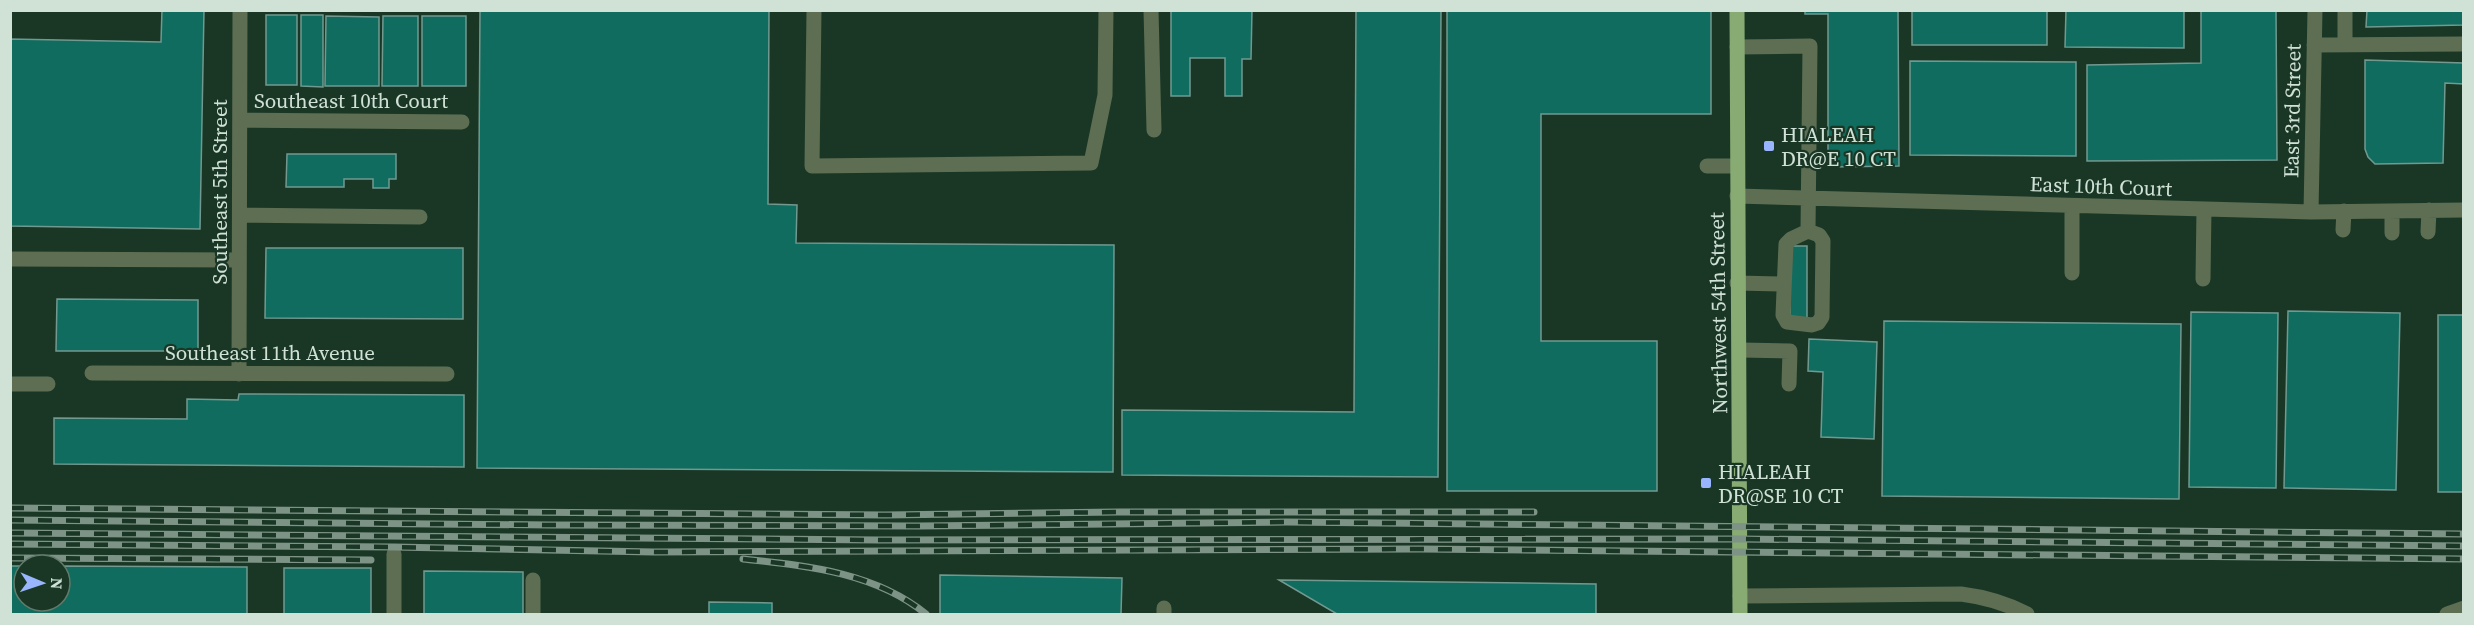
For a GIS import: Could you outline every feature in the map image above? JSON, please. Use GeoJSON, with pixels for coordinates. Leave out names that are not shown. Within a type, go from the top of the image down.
{"type":"FeatureCollection","features":[{"type":"Feature","properties":{"kind":"main road","name":"Northwest 54th Street"},"geometry":{"type":"LineString","coordinates":[[1737,10],[1740,615]]}},
{"type":"Feature","properties":{"kind":"street","name":"Southeast 5th Street"},"geometry":{"type":"LineString","coordinates":[[239,374],[240,10]]}},
{"type":"Feature","properties":{"kind":"street"},"geometry":{"type":"LineString","coordinates":[[814,10],[812,166],[1091,163],[1105,95],[1106,10]]}},
{"type":"Feature","properties":{"kind":"street"},"geometry":{"type":"LineString","coordinates":[[1151,10],[1154,130]]}},
{"type":"Feature","properties":{"kind":"street","name":"East 3rd Street"},"geometry":{"type":"LineString","coordinates":[[2311,212],[2314,10]]}},
{"type":"Feature","properties":{"kind":"street"},"geometry":{"type":"LineString","coordinates":[[2345,10],[2345,45]]}},
{"type":"Feature","properties":{"kind":"street"},"geometry":{"type":"LineString","coordinates":[[2314,45],[2463,44]]}},
{"type":"Feature","properties":{"kind":"street"},"geometry":{"type":"LineString","coordinates":[[1737,47],[1810,46],[1808,231]]}},
{"type":"Feature","properties":{"kind":"street","name":"Southeast 10th Court"},"geometry":{"type":"LineString","coordinates":[[240,120],[462,122]]}},
{"type":"Feature","properties":{"kind":"street"},"geometry":{"type":"LineString","coordinates":[[1707,166],[1737,166]]}},
{"type":"Feature","properties":{"kind":"street","name":"East 10th Court"},"geometry":{"type":"LineString","coordinates":[[1737,196],[2311,212],[2463,210]]}},
{"type":"Feature","properties":{"kind":"street"},"geometry":{"type":"LineString","coordinates":[[2072,206],[2072,273]]}},
{"type":"Feature","properties":{"kind":"street"},"geometry":{"type":"LineString","coordinates":[[2203,279],[2204,209]]}},
{"type":"Feature","properties":{"kind":"street"},"geometry":{"type":"LineString","coordinates":[[2427,232],[2429,210]]}},
{"type":"Feature","properties":{"kind":"street"},"geometry":{"type":"LineString","coordinates":[[2343,230],[2344,211]]}},
{"type":"Feature","properties":{"kind":"street"},"geometry":{"type":"LineString","coordinates":[[2392,211],[2392,233]]}},
{"type":"Feature","properties":{"kind":"street"},"geometry":{"type":"LineString","coordinates":[[240,215],[420,217]]}},
{"type":"Feature","properties":{"kind":"street"},"geometry":{"type":"LineString","coordinates":[[1808,231],[1819,235],[1823,241],[1821,316],[1818,322],[1812,325],[1787,322],[1783,315],[1786,244],[1808,231]]}},
{"type":"Feature","properties":{"kind":"street"},"geometry":{"type":"LineString","coordinates":[[10,259],[239,260]]}},
{"type":"Feature","properties":{"kind":"street"},"geometry":{"type":"LineString","coordinates":[[1737,283],[1783,284]]}},
{"type":"Feature","properties":{"kind":"street"},"geometry":{"type":"LineString","coordinates":[[1740,350],[1790,351],[1789,384]]}},
{"type":"Feature","properties":{"kind":"street","name":"Southeast 11th Avenue"},"geometry":{"type":"LineString","coordinates":[[92,373],[447,374]]}},
{"type":"Feature","properties":{"kind":"street"},"geometry":{"type":"LineString","coordinates":[[10,384],[48,384]]}},
{"type":"Feature","properties":{"kind":"street"},"geometry":{"type":"LineString","coordinates":[[394,554],[394,615]]}},
{"type":"Feature","properties":{"kind":"street"},"geometry":{"type":"LineString","coordinates":[[532,615],[533,580]]}},
{"type":"Feature","properties":{"kind":"street"},"geometry":{"type":"LineString","coordinates":[[1740,596],[1961,594],[1984,597],[2011,606],[2026,615]]}},
{"type":"Feature","properties":{"kind":"street"},"geometry":{"type":"LineString","coordinates":[[2447,615],[2463,608]]}},
{"type":"Feature","properties":{"kind":"building"},"geometry":{"type":"Polygon","coordinates":[[[162,10],[204,10],[200,229],[10,226],[10,39],[161,42],[162,10]]]}},
{"type":"Feature","properties":{"kind":"building"},"geometry":{"type":"Polygon","coordinates":[[[480,10],[769,10],[768,204],[797,205],[796,243],[1114,245],[1113,472],[477,468],[480,10]]]}},
{"type":"Feature","properties":{"kind":"building"},"geometry":{"type":"Polygon","coordinates":[[[1171,10],[1252,10],[1251,59],[1242,59],[1242,96],[1225,96],[1225,58],[1190,58],[1190,96],[1171,96],[1171,10]]]}},
{"type":"Feature","properties":{"kind":"building"},"geometry":{"type":"Polygon","coordinates":[[[1356,10],[1441,10],[1438,477],[1122,475],[1122,410],[1354,412],[1356,10]]]}},
{"type":"Feature","properties":{"kind":"building"},"geometry":{"type":"Polygon","coordinates":[[[1447,10],[1711,10],[1711,114],[1541,114],[1541,341],[1657,341],[1657,491],[1447,491],[1447,10]]]}},
{"type":"Feature","properties":{"kind":"building"},"geometry":{"type":"Polygon","coordinates":[[[1805,10],[1898,10],[1899,166],[1828,167],[1828,14],[1805,14],[1805,10]]]}},
{"type":"Feature","properties":{"kind":"building"},"geometry":{"type":"Polygon","coordinates":[[[1912,10],[2047,10],[2047,45],[1912,45],[1912,10]]]}},
{"type":"Feature","properties":{"kind":"building"},"geometry":{"type":"Polygon","coordinates":[[[2066,10],[2184,10],[2184,48],[2065,47],[2066,10]]]}},
{"type":"Feature","properties":{"kind":"building"},"geometry":{"type":"Polygon","coordinates":[[[2201,10],[2276,10],[2277,160],[2087,161],[2087,65],[2201,63],[2201,10]]]}},
{"type":"Feature","properties":{"kind":"building"},"geometry":{"type":"Polygon","coordinates":[[[2367,10],[2464,10],[2464,25],[2366,27],[2367,10]]]}},
{"type":"Feature","properties":{"kind":"building"},"geometry":{"type":"Polygon","coordinates":[[[266,15],[297,15],[297,85],[266,85],[266,15]]]}},
{"type":"Feature","properties":{"kind":"building"},"geometry":{"type":"Polygon","coordinates":[[[301,15],[323,15],[323,87],[301,86],[301,15]]]}},
{"type":"Feature","properties":{"kind":"building"},"geometry":{"type":"Polygon","coordinates":[[[326,16],[379,17],[379,86],[325,86],[326,16]]]}},
{"type":"Feature","properties":{"kind":"building"},"geometry":{"type":"Polygon","coordinates":[[[383,16],[418,16],[418,86],[382,86],[383,16]]]}},
{"type":"Feature","properties":{"kind":"building"},"geometry":{"type":"Polygon","coordinates":[[[422,16],[466,16],[466,86],[422,86],[422,16]]]}},
{"type":"Feature","properties":{"kind":"building"},"geometry":{"type":"Polygon","coordinates":[[[2365,60],[2464,63],[2464,84],[2445,83],[2443,163],[2375,164],[2368,157],[2365,149],[2365,60]]]}},
{"type":"Feature","properties":{"kind":"building"},"geometry":{"type":"Polygon","coordinates":[[[1910,61],[2076,62],[2076,156],[1910,155],[1910,61]]]}},
{"type":"Feature","properties":{"kind":"building"},"geometry":{"type":"Polygon","coordinates":[[[287,154],[396,154],[396,179],[389,179],[389,188],[373,188],[373,179],[344,179],[344,187],[286,187],[287,154]]]}},
{"type":"Feature","properties":{"kind":"building"},"geometry":{"type":"Polygon","coordinates":[[[1790,246],[1807,246],[1807,320],[1790,320],[1790,246]]]}},
{"type":"Feature","properties":{"kind":"building"},"geometry":{"type":"Polygon","coordinates":[[[266,248],[463,248],[463,319],[265,318],[266,248]]]}},
{"type":"Feature","properties":{"kind":"building"},"geometry":{"type":"Polygon","coordinates":[[[57,299],[198,300],[198,351],[56,351],[57,299]]]}},
{"type":"Feature","properties":{"kind":"building"},"geometry":{"type":"Polygon","coordinates":[[[2288,311],[2400,313],[2396,490],[2284,488],[2288,311]]]}},
{"type":"Feature","properties":{"kind":"building"},"geometry":{"type":"Polygon","coordinates":[[[2191,312],[2278,313],[2276,488],[2189,487],[2191,312]]]}},
{"type":"Feature","properties":{"kind":"building"},"geometry":{"type":"Polygon","coordinates":[[[2438,315],[2464,315],[2464,492],[2438,492],[2438,315]]]}},
{"type":"Feature","properties":{"kind":"building"},"geometry":{"type":"Polygon","coordinates":[[[1884,321],[2181,324],[2179,499],[1882,496],[1884,321]]]}},
{"type":"Feature","properties":{"kind":"building"},"geometry":{"type":"Polygon","coordinates":[[[1809,339],[1877,342],[1874,439],[1821,437],[1823,372],[1808,371],[1809,339]]]}},
{"type":"Feature","properties":{"kind":"building"},"geometry":{"type":"Polygon","coordinates":[[[239,394],[464,395],[464,467],[54,464],[54,418],[187,419],[187,399],[238,400],[239,394]]]}},
{"type":"Feature","properties":{"kind":"building"},"geometry":{"type":"Polygon","coordinates":[[[10,566],[12,566],[12,613],[72,613],[72,566],[247,567],[247,614],[10,614],[10,566]]]}},
{"type":"Feature","properties":{"kind":"building"},"geometry":{"type":"Polygon","coordinates":[[[284,568],[371,568],[371,614],[284,614],[284,568]]]}},
{"type":"Feature","properties":{"kind":"building"},"geometry":{"type":"Polygon","coordinates":[[[424,571],[523,572],[523,614],[424,614],[424,571]]]}},
{"type":"Feature","properties":{"kind":"building"},"geometry":{"type":"Polygon","coordinates":[[[940,575],[1122,578],[1121,614],[940,614],[940,575]]]}},
{"type":"Feature","properties":{"kind":"building"},"geometry":{"type":"Polygon","coordinates":[[[1279,580],[1596,584],[1596,614],[1337,614],[1279,580]]]}},
{"type":"Feature","properties":{"kind":"building"},"geometry":{"type":"Polygon","coordinates":[[[709,602],[772,603],[772,614],[709,614],[709,602]]]}},
{"type":"Feature","properties":{"kind":"railway"},"geometry":{"type":"LineString","coordinates":[[10,508],[885,515],[1118,512],[1534,512]]}},
{"type":"Feature","properties":{"kind":"railway"},"geometry":{"type":"LineString","coordinates":[[10,520],[919,526],[1286,522],[2464,534]]}},
{"type":"Feature","properties":{"kind":"railway"},"geometry":{"type":"LineString","coordinates":[[10,533],[879,540],[1740,539],[2464,546]]}},
{"type":"Feature","properties":{"kind":"railway"},"geometry":{"type":"LineString","coordinates":[[10,544],[654,552],[1420,549],[2464,559]]}},
{"type":"Feature","properties":{"kind":"railway"},"geometry":{"type":"LineString","coordinates":[[10,558],[371,560]]}},
{"type":"Feature","properties":{"kind":"railway"},"geometry":{"type":"LineString","coordinates":[[743,559],[839,573],[884,589],[906,600],[926,614]]}},
{"type":"Feature","properties":{"kind":"place","name":"HIALEAH DR@E 10 CT"},"geometry":{"type":"Point","coordinates":[1769,146]}},
{"type":"Feature","properties":{"kind":"place","name":"HIALEAH DR@SE 10 CT"},"geometry":{"type":"Point","coordinates":[1706,483]}}]}
